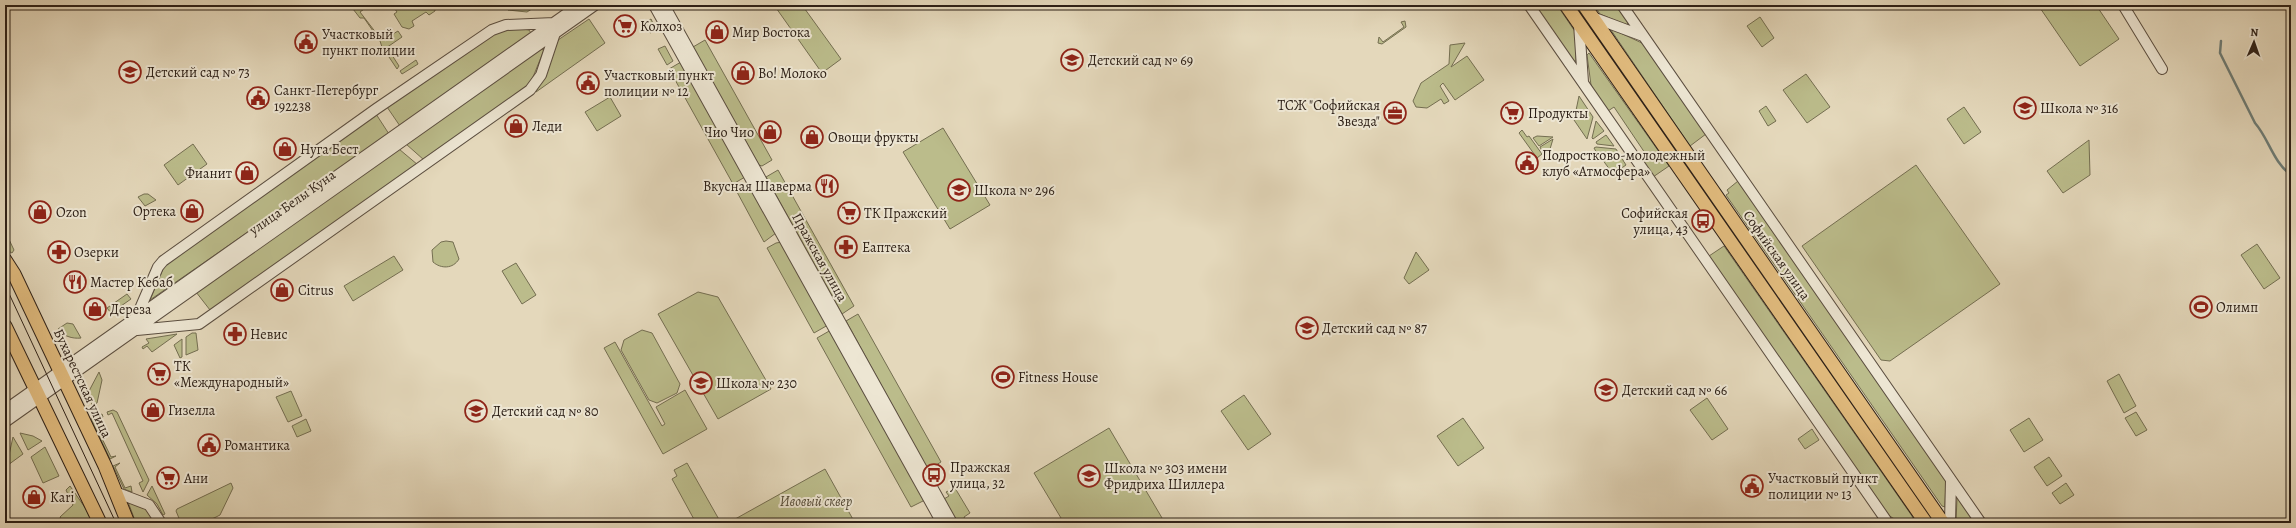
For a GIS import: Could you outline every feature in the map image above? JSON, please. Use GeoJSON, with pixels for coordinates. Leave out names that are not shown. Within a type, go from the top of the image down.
{"type":"FeatureCollection","features":[{"type":"Feature","properties":{"kind":"main road"},"geometry":{"type":"LineString","coordinates":[[1566,5],[1926,523]]}},
{"type":"Feature","properties":{"kind":"main road","name":"Софийская улица"},"geometry":{"type":"LineString","coordinates":[[1584,5],[1944,523]]}},
{"type":"Feature","properties":{"kind":"main road","name":"Бухарестская улица"},"geometry":{"type":"LineString","coordinates":[[5,260],[105,466],[128,523]]}},
{"type":"Feature","properties":{"kind":"main road"},"geometry":{"type":"LineString","coordinates":[[5,326],[100,523]]}},
{"type":"Feature","properties":{"kind":"street","name":"улица Белы Куна"},"geometry":{"type":"LineString","coordinates":[[62,376],[135,330],[554,28],[579,5]]}},
{"type":"Feature","properties":{"kind":"street","name":"улица Белы Куна"},"geometry":{"type":"LineString","coordinates":[[5,422],[37,394],[135,319],[554,28],[595,5]]}},
{"type":"Feature","properties":{"kind":"street","name":"Пражская улица"},"geometry":{"type":"LineString","coordinates":[[654,5],[942,523]]}},
{"type":"Feature","properties":{"kind":"street","name":"Пражская улица"},"geometry":{"type":"LineString","coordinates":[[664,5],[952,523]]}},
{"type":"Feature","properties":{"kind":"street"},"geometry":{"type":"LineString","coordinates":[[1529,5],[1888,523]]}},
{"type":"Feature","properties":{"kind":"street"},"geometry":{"type":"LineString","coordinates":[[1622,5],[1981,523]]}},
{"type":"Feature","properties":{"kind":"street"},"geometry":{"type":"LineString","coordinates":[[2124,5],[2162,68]]}},
{"type":"Feature","properties":{"kind":"street"},"geometry":{"type":"LineString","coordinates":[[1592,17],[1643,36]]}},
{"type":"Feature","properties":{"kind":"street"},"geometry":{"type":"LineString","coordinates":[[1579,24],[1583,83]]}},
{"type":"Feature","properties":{"kind":"street"},"geometry":{"type":"LineString","coordinates":[[135,319],[158,267],[163,261],[376,109],[492,30],[506,25],[554,28],[540,75],[530,90],[199,324],[135,330]]}},
{"type":"Feature","properties":{"kind":"street","name":"улица Белы Куна"},"geometry":{"type":"LineString","coordinates":[[5,410],[37,394]]}},
{"type":"Feature","properties":{"kind":"street"},"geometry":{"type":"LineString","coordinates":[[1950,523],[1951,480]]}},
{"type":"Feature","properties":{"kind":"street"},"geometry":{"type":"LineString","coordinates":[[115,492],[149,505],[161,523]]}},
{"type":"Feature","properties":{"kind":"green space"},"geometry":{"type":"Polygon","coordinates":[[[356,5],[366,5],[367,7],[360,12],[380,38],[391,31],[393,34],[398,31],[402,37],[383,50],[380,41],[364,18],[360,18],[353,9],[356,5]]]}},
{"type":"Feature","properties":{"kind":"green space"},"geometry":{"type":"Polygon","coordinates":[[[392,5],[422,5],[424,7],[427,5],[437,5],[435,7],[435,11],[429,15],[426,12],[412,21],[414,26],[409,29],[402,27],[394,14],[397,12],[392,5]]]}},
{"type":"Feature","properties":{"kind":"green space"},"geometry":{"type":"Polygon","coordinates":[[[516,5],[538,5],[527,12],[508,10],[516,5]]]}},
{"type":"Feature","properties":{"kind":"green space"},"geometry":{"type":"Polygon","coordinates":[[[774,5],[802,5],[841,59],[822,73],[774,5]]]}},
{"type":"Feature","properties":{"kind":"green space"},"geometry":{"type":"Polygon","coordinates":[[[1534,5],[1557,5],[1576,33],[1576,61],[1573,61],[1534,5]]]}},
{"type":"Feature","properties":{"kind":"green space"},"geometry":{"type":"Polygon","coordinates":[[[1594,5],[1617,5],[1628,23],[1626,25],[1600,14],[1594,5]]]}},
{"type":"Feature","properties":{"kind":"green space"},"geometry":{"type":"Polygon","coordinates":[[[2038,5],[2096,5],[2119,39],[2080,66],[2038,5]]]}},
{"type":"Feature","properties":{"kind":"green space"},"geometry":{"type":"Polygon","coordinates":[[[1760,17],[1774,38],[1762,47],[1747,26],[1760,17]]]}},
{"type":"Feature","properties":{"kind":"green space"},"geometry":{"type":"Polygon","coordinates":[[[589,19],[605,43],[536,92],[558,40],[589,19]]]}},
{"type":"Feature","properties":{"kind":"green space"},"geometry":{"type":"Polygon","coordinates":[[[651,19],[656,30],[650,33],[644,23],[651,19]]]}},
{"type":"Feature","properties":{"kind":"green space"},"geometry":{"type":"Polygon","coordinates":[[[1405,21],[1406,27],[1382,44],[1378,43],[1379,37],[1383,42],[1404,27],[1401,22],[1405,21]]]}},
{"type":"Feature","properties":{"kind":"green space"},"geometry":{"type":"Polygon","coordinates":[[[1612,29],[1644,44],[1706,134],[1690,146],[1611,30],[1612,29]]]}},
{"type":"Feature","properties":{"kind":"green space"},"geometry":{"type":"Polygon","coordinates":[[[506,30],[529,30],[531,33],[400,126],[387,107],[487,36],[506,30]]]}},
{"type":"Feature","properties":{"kind":"green space"},"geometry":{"type":"Polygon","coordinates":[[[705,40],[772,160],[762,166],[759,165],[693,47],[705,40]]]}},
{"type":"Feature","properties":{"kind":"green space"},"geometry":{"type":"Polygon","coordinates":[[[1465,43],[1451,67],[1467,56],[1484,80],[1455,100],[1443,83],[1440,86],[1449,101],[1444,104],[1441,99],[1427,108],[1416,107],[1413,101],[1421,83],[1449,64],[1450,45],[1465,43]]]}},
{"type":"Feature","properties":{"kind":"green space"},"geometry":{"type":"Polygon","coordinates":[[[665,46],[673,61],[667,65],[658,49],[665,46]]]}},
{"type":"Feature","properties":{"kind":"green space"},"geometry":{"type":"Polygon","coordinates":[[[540,49],[544,50],[533,77],[528,85],[424,160],[406,144],[540,49]]]}},
{"type":"Feature","properties":{"kind":"green space"},"geometry":{"type":"Polygon","coordinates":[[[390,52],[399,66],[397,69],[387,54],[390,52]]]}},
{"type":"Feature","properties":{"kind":"green space"},"geometry":{"type":"Polygon","coordinates":[[[1589,53],[1669,166],[1653,177],[1642,160],[1647,156],[1614,107],[1608,111],[1591,85],[1587,55],[1589,53]]]}},
{"type":"Feature","properties":{"kind":"green space"},"geometry":{"type":"Polygon","coordinates":[[[416,60],[418,64],[402,74],[400,71],[416,60]]]}},
{"type":"Feature","properties":{"kind":"green space"},"geometry":{"type":"Polygon","coordinates":[[[681,62],[745,177],[733,184],[669,69],[681,62]]]}},
{"type":"Feature","properties":{"kind":"green space"},"geometry":{"type":"Polygon","coordinates":[[[1806,74],[1830,107],[1807,123],[1783,90],[1806,74]]]}},
{"type":"Feature","properties":{"kind":"green space"},"geometry":{"type":"Polygon","coordinates":[[[1579,96],[1593,117],[1587,139],[1574,120],[1579,96]]]}},
{"type":"Feature","properties":{"kind":"green space"},"geometry":{"type":"Polygon","coordinates":[[[610,97],[621,116],[597,131],[585,112],[610,97]]]}},
{"type":"Feature","properties":{"kind":"green space"},"geometry":{"type":"Polygon","coordinates":[[[1766,106],[1776,121],[1768,126],[1759,111],[1766,106]]]}},
{"type":"Feature","properties":{"kind":"green space"},"geometry":{"type":"Polygon","coordinates":[[[1964,107],[1981,132],[1964,144],[1947,119],[1964,107]]]}},
{"type":"Feature","properties":{"kind":"green space"},"geometry":{"type":"Polygon","coordinates":[[[376,114],[389,134],[150,300],[165,264],[376,114]]]}},
{"type":"Feature","properties":{"kind":"green space"},"geometry":{"type":"Polygon","coordinates":[[[1596,121],[1604,131],[1593,139],[1592,138],[1596,121]]]}},
{"type":"Feature","properties":{"kind":"green space"},"geometry":{"type":"Polygon","coordinates":[[[943,128],[990,205],[950,229],[903,152],[943,128]]]}},
{"type":"Feature","properties":{"kind":"green space"},"geometry":{"type":"Polygon","coordinates":[[[1522,130],[1527,137],[1529,136],[1542,154],[1537,158],[1519,133],[1522,130]]]}},
{"type":"Feature","properties":{"kind":"green space"},"geometry":{"type":"Polygon","coordinates":[[[1606,135],[1614,146],[1597,144],[1596,142],[1606,135]]]}},
{"type":"Feature","properties":{"kind":"green space"},"geometry":{"type":"Polygon","coordinates":[[[1537,136],[1553,137],[1539,146],[1533,138],[1537,136]]]}},
{"type":"Feature","properties":{"kind":"green space"},"geometry":{"type":"Polygon","coordinates":[[[1553,139],[1550,149],[1543,153],[1540,147],[1553,139]]]}},
{"type":"Feature","properties":{"kind":"green space"},"geometry":{"type":"Polygon","coordinates":[[[2089,140],[2090,175],[2063,193],[2047,171],[2089,140]]]}},
{"type":"Feature","properties":{"kind":"green space"},"geometry":{"type":"Polygon","coordinates":[[[193,144],[207,164],[178,185],[164,165],[193,144]]]}},
{"type":"Feature","properties":{"kind":"green space"},"geometry":{"type":"Polygon","coordinates":[[[1594,148],[1616,149],[1626,165],[1613,174],[1602,159],[1605,157],[1602,152],[1598,155],[1594,148]]]}},
{"type":"Feature","properties":{"kind":"green space"},"geometry":{"type":"Polygon","coordinates":[[[399,149],[418,165],[210,310],[196,292],[399,149]]]}},
{"type":"Feature","properties":{"kind":"green space"},"geometry":{"type":"Polygon","coordinates":[[[1916,165],[2000,284],[1890,361],[1881,360],[1802,246],[1916,165]]]}},
{"type":"Feature","properties":{"kind":"green space"},"geometry":{"type":"Polygon","coordinates":[[[778,170],[854,306],[842,314],[766,177],[778,170]]]}},
{"type":"Feature","properties":{"kind":"green space"},"geometry":{"type":"Polygon","coordinates":[[[1738,181],[1946,479],[1945,507],[1942,506],[1726,195],[1729,193],[1727,190],[1738,181]]]}},
{"type":"Feature","properties":{"kind":"green space"},"geometry":{"type":"Polygon","coordinates":[[[750,185],[776,233],[764,242],[737,192],[750,185]]]}},
{"type":"Feature","properties":{"kind":"green space"},"geometry":{"type":"Polygon","coordinates":[[[148,194],[156,200],[145,206],[138,197],[148,194]]]}},
{"type":"Feature","properties":{"kind":"green space"},"geometry":{"type":"Polygon","coordinates":[[[5,231],[14,250],[12,253],[9,252],[6,247],[5,231]]]}},
{"type":"Feature","properties":{"kind":"green space"},"geometry":{"type":"Polygon","coordinates":[[[441,242],[453,242],[459,259],[454,265],[443,267],[433,262],[432,250],[441,242]]]}},
{"type":"Feature","properties":{"kind":"green space"},"geometry":{"type":"Polygon","coordinates":[[[782,242],[828,325],[814,333],[767,248],[776,243],[782,242]]]}},
{"type":"Feature","properties":{"kind":"green space"},"geometry":{"type":"Polygon","coordinates":[[[2257,244],[2280,278],[2264,289],[2241,255],[2257,244]]]}},
{"type":"Feature","properties":{"kind":"green space"},"geometry":{"type":"Polygon","coordinates":[[[1724,246],[1912,516],[1915,523],[1901,523],[1888,515],[1709,256],[1724,246]]]}},
{"type":"Feature","properties":{"kind":"green space"},"geometry":{"type":"Polygon","coordinates":[[[1416,252],[1429,270],[1409,284],[1404,278],[1416,252]]]}},
{"type":"Feature","properties":{"kind":"green space"},"geometry":{"type":"Polygon","coordinates":[[[394,256],[403,270],[353,301],[344,286],[394,256]]]}},
{"type":"Feature","properties":{"kind":"green space"},"geometry":{"type":"Polygon","coordinates":[[[516,263],[536,295],[522,304],[502,271],[516,263]]]}},
{"type":"Feature","properties":{"kind":"green space"},"geometry":{"type":"Polygon","coordinates":[[[698,292],[718,297],[771,389],[718,419],[658,314],[698,292]]]}},
{"type":"Feature","properties":{"kind":"green space"},"geometry":{"type":"Polygon","coordinates":[[[127,294],[131,299],[111,313],[107,308],[127,294]]]}},
{"type":"Feature","properties":{"kind":"green space"},"geometry":{"type":"Polygon","coordinates":[[[858,314],[941,462],[928,470],[846,321],[858,314]]]}},
{"type":"Feature","properties":{"kind":"green space"},"geometry":{"type":"Polygon","coordinates":[[[67,323],[73,324],[81,338],[74,338],[62,334],[58,329],[67,323]]]}},
{"type":"Feature","properties":{"kind":"green space"},"geometry":{"type":"Polygon","coordinates":[[[642,330],[652,333],[680,384],[677,393],[657,403],[649,400],[621,350],[624,340],[642,330]]]}},
{"type":"Feature","properties":{"kind":"green space"},"geometry":{"type":"Polygon","coordinates":[[[831,330],[925,500],[911,507],[817,338],[831,330]]]}},
{"type":"Feature","properties":{"kind":"green space"},"geometry":{"type":"Polygon","coordinates":[[[192,333],[196,333],[198,350],[186,355],[186,337],[192,333]]]}},
{"type":"Feature","properties":{"kind":"green space"},"geometry":{"type":"Polygon","coordinates":[[[177,334],[152,352],[147,346],[143,349],[142,347],[149,343],[146,339],[177,334]]]}},
{"type":"Feature","properties":{"kind":"green space"},"geometry":{"type":"Polygon","coordinates":[[[182,339],[182,357],[180,358],[174,345],[182,339]]]}},
{"type":"Feature","properties":{"kind":"green space"},"geometry":{"type":"Polygon","coordinates":[[[615,342],[662,426],[665,424],[656,407],[685,390],[707,429],[663,454],[604,348],[615,342]]]}},
{"type":"Feature","properties":{"kind":"green space"},"geometry":{"type":"Polygon","coordinates":[[[7,364],[9,379],[5,390],[5,365],[7,364]]]}},
{"type":"Feature","properties":{"kind":"green space"},"geometry":{"type":"Polygon","coordinates":[[[99,372],[102,380],[97,403],[92,406],[89,391],[99,372]]]}},
{"type":"Feature","properties":{"kind":"green space"},"geometry":{"type":"Polygon","coordinates":[[[2119,374],[2136,406],[2124,413],[2107,381],[2119,374]]]}},
{"type":"Feature","properties":{"kind":"green space"},"geometry":{"type":"Polygon","coordinates":[[[291,391],[302,416],[288,422],[276,397],[291,391]]]}},
{"type":"Feature","properties":{"kind":"green space"},"geometry":{"type":"Polygon","coordinates":[[[1244,395],[1271,434],[1248,450],[1221,411],[1244,395]]]}},
{"type":"Feature","properties":{"kind":"green space"},"geometry":{"type":"Polygon","coordinates":[[[1707,398],[1728,429],[1712,440],[1690,410],[1707,398]]]}},
{"type":"Feature","properties":{"kind":"green space"},"geometry":{"type":"Polygon","coordinates":[[[113,410],[117,412],[149,480],[143,492],[139,483],[143,481],[112,413],[108,415],[107,412],[113,410]]]}},
{"type":"Feature","properties":{"kind":"green space"},"geometry":{"type":"Polygon","coordinates":[[[2136,412],[2147,430],[2136,436],[2125,418],[2136,412]]]}},
{"type":"Feature","properties":{"kind":"green space"},"geometry":{"type":"Polygon","coordinates":[[[102,414],[103,417],[94,422],[111,457],[116,456],[110,459],[91,419],[102,414]]]}},
{"type":"Feature","properties":{"kind":"green space"},"geometry":{"type":"Polygon","coordinates":[[[1463,418],[1484,448],[1458,466],[1437,436],[1463,418]]]}},
{"type":"Feature","properties":{"kind":"green space"},"geometry":{"type":"Polygon","coordinates":[[[2029,418],[2043,440],[2024,452],[2010,430],[2029,418]]]}},
{"type":"Feature","properties":{"kind":"green space"},"geometry":{"type":"Polygon","coordinates":[[[306,419],[311,431],[297,437],[292,426],[306,419]]]}},
{"type":"Feature","properties":{"kind":"green space","name":"Школа № 303 имени Фридриха Шиллера"},"geometry":{"type":"Polygon","coordinates":[[[1109,428],[1165,523],[1064,523],[1034,473],[1109,428]]]}},
{"type":"Feature","properties":{"kind":"green space"},"geometry":{"type":"Polygon","coordinates":[[[1812,429],[1819,440],[1805,449],[1798,439],[1812,429]]]}},
{"type":"Feature","properties":{"kind":"green space"},"geometry":{"type":"Polygon","coordinates":[[[20,433],[33,436],[42,441],[28,450],[20,433]]]}},
{"type":"Feature","properties":{"kind":"green space"},"geometry":{"type":"Polygon","coordinates":[[[13,437],[23,454],[8,465],[7,464],[13,437]]]}},
{"type":"Feature","properties":{"kind":"green space"},"geometry":{"type":"Polygon","coordinates":[[[45,447],[59,476],[43,483],[31,457],[45,447]]]}},
{"type":"Feature","properties":{"kind":"green space"},"geometry":{"type":"Polygon","coordinates":[[[2049,457],[2062,476],[2047,486],[2034,467],[2049,457]]]}},
{"type":"Feature","properties":{"kind":"green space"},"geometry":{"type":"Polygon","coordinates":[[[120,463],[115,467],[125,488],[131,486],[132,492],[124,489],[113,466],[120,463]]]}},
{"type":"Feature","properties":{"kind":"green space"},"geometry":{"type":"Polygon","coordinates":[[[687,463],[721,523],[696,523],[672,479],[677,476],[674,470],[687,463]]]}},
{"type":"Feature","properties":{"kind":"green space","name":"Ивовый сквер"},"geometry":{"type":"Polygon","coordinates":[[[825,469],[855,523],[728,523],[825,469]]]}},
{"type":"Feature","properties":{"kind":"green space"},"geometry":{"type":"Polygon","coordinates":[[[231,483],[233,488],[220,515],[210,520],[211,523],[181,523],[176,511],[177,509],[231,483]]]}},
{"type":"Feature","properties":{"kind":"green space"},"geometry":{"type":"Polygon","coordinates":[[[2066,483],[2074,495],[2060,504],[2052,493],[2066,483]]]}},
{"type":"Feature","properties":{"kind":"green space"},"geometry":{"type":"Polygon","coordinates":[[[70,486],[86,509],[93,523],[63,523],[60,517],[73,505],[66,490],[70,486]]]}},
{"type":"Feature","properties":{"kind":"green space"},"geometry":{"type":"Polygon","coordinates":[[[152,486],[165,514],[163,515],[157,504],[147,495],[152,486]]]}},
{"type":"Feature","properties":{"kind":"green space"},"geometry":{"type":"Polygon","coordinates":[[[955,488],[970,513],[964,517],[967,523],[958,523],[944,499],[949,496],[946,492],[955,488]]]}},
{"type":"Feature","properties":{"kind":"green space"},"geometry":{"type":"Polygon","coordinates":[[[1957,498],[1959,498],[1976,523],[1956,523],[1957,498]]]}},
{"type":"Feature","properties":{"kind":"green space"},"geometry":{"type":"Polygon","coordinates":[[[128,502],[147,509],[156,523],[136,523],[128,502]]]}},
{"type":"Feature","properties":{"kind":"waterway"},"geometry":{"type":"LineString","coordinates":[[2221,41],[2220,53],[2255,123],[2260,129],[2275,157],[2291,175]]}},
{"type":"Feature","properties":{"kind":"tram line"},"geometry":{"type":"LineString","coordinates":[[5,285],[116,523]]}},
{"type":"Feature","properties":{"kind":"place","name":"Колхоз"},"geometry":{"type":"Point","coordinates":[625,26]}},
{"type":"Feature","properties":{"kind":"place","name":"Мир Востока"},"geometry":{"type":"Point","coordinates":[717,32]}},
{"type":"Feature","properties":{"kind":"place","name":"Участковый пункт полиции"},"geometry":{"type":"Point","coordinates":[306,42]}},
{"type":"Feature","properties":{"kind":"place","name":"Детский сад № 69"},"geometry":{"type":"Point","coordinates":[1072,60]}},
{"type":"Feature","properties":{"kind":"place","name":"Детский сад № 73"},"geometry":{"type":"Point","coordinates":[130,72]}},
{"type":"Feature","properties":{"kind":"place","name":"Во! Молоко"},"geometry":{"type":"Point","coordinates":[743,73]}},
{"type":"Feature","properties":{"kind":"place","name":"Участковый пункт полиции № 12"},"geometry":{"type":"Point","coordinates":[588,83]}},
{"type":"Feature","properties":{"kind":"place","name":"Санкт-Петербург 192238"},"geometry":{"type":"Point","coordinates":[258,98]}},
{"type":"Feature","properties":{"kind":"place","name":"Школа № 316"},"geometry":{"type":"Point","coordinates":[2025,108]}},
{"type":"Feature","properties":{"kind":"place","name":"ТСЖ \"Софийская Звезда\""},"geometry":{"type":"Point","coordinates":[1395,113]}},
{"type":"Feature","properties":{"kind":"place","name":"Продукты"},"geometry":{"type":"Point","coordinates":[1512,113]}},
{"type":"Feature","properties":{"kind":"place","name":"Леди"},"geometry":{"type":"Point","coordinates":[516,126]}},
{"type":"Feature","properties":{"kind":"place","name":"Чио Чио"},"geometry":{"type":"Point","coordinates":[770,132]}},
{"type":"Feature","properties":{"kind":"place","name":"Овощи фрукты"},"geometry":{"type":"Point","coordinates":[812,137]}},
{"type":"Feature","properties":{"kind":"place","name":"Нуга Бест"},"geometry":{"type":"Point","coordinates":[285,149]}},
{"type":"Feature","properties":{"kind":"place","name":"Подростково-молодежный клуб «Атмосфера»"},"geometry":{"type":"Point","coordinates":[1527,163]}},
{"type":"Feature","properties":{"kind":"place","name":"Фианит"},"geometry":{"type":"Point","coordinates":[247,173]}},
{"type":"Feature","properties":{"kind":"place","name":"Вкусная Шаверма"},"geometry":{"type":"Point","coordinates":[827,186]}},
{"type":"Feature","properties":{"kind":"place","name":"Школа № 296"},"geometry":{"type":"Point","coordinates":[959,190]}},
{"type":"Feature","properties":{"kind":"place","name":"Ортека"},"geometry":{"type":"Point","coordinates":[192,211]}},
{"type":"Feature","properties":{"kind":"place","name":"Ozon"},"geometry":{"type":"Point","coordinates":[40,212]}},
{"type":"Feature","properties":{"kind":"place","name":"ТК Пражский"},"geometry":{"type":"Point","coordinates":[849,213]}},
{"type":"Feature","properties":{"kind":"place","name":"Софийская улица, 43"},"geometry":{"type":"Point","coordinates":[1703,221]}},
{"type":"Feature","properties":{"kind":"place","name":"Еаптека"},"geometry":{"type":"Point","coordinates":[846,247]}},
{"type":"Feature","properties":{"kind":"place","name":"Озерки"},"geometry":{"type":"Point","coordinates":[59,252]}},
{"type":"Feature","properties":{"kind":"place","name":"Мастер Кебаб"},"geometry":{"type":"Point","coordinates":[75,282]}},
{"type":"Feature","properties":{"kind":"place","name":"Citrus"},"geometry":{"type":"Point","coordinates":[282,290]}},
{"type":"Feature","properties":{"kind":"place","name":"Олимп"},"geometry":{"type":"Point","coordinates":[2201,307]}},
{"type":"Feature","properties":{"kind":"place","name":"Дереза"},"geometry":{"type":"Point","coordinates":[95,309]}},
{"type":"Feature","properties":{"kind":"place","name":"Детский сад № 87"},"geometry":{"type":"Point","coordinates":[1307,328]}},
{"type":"Feature","properties":{"kind":"place","name":"Невис"},"geometry":{"type":"Point","coordinates":[235,334]}},
{"type":"Feature","properties":{"kind":"place","name":"ТК «Международный»"},"geometry":{"type":"Point","coordinates":[159,374]}},
{"type":"Feature","properties":{"kind":"place","name":"Fitness House"},"geometry":{"type":"Point","coordinates":[1003,377]}},
{"type":"Feature","properties":{"kind":"place","name":"Школа № 230"},"geometry":{"type":"Point","coordinates":[701,383]}},
{"type":"Feature","properties":{"kind":"place","name":"Детский сад № 66"},"geometry":{"type":"Point","coordinates":[1606,390]}},
{"type":"Feature","properties":{"kind":"place","name":"Гизелла"},"geometry":{"type":"Point","coordinates":[153,410]}},
{"type":"Feature","properties":{"kind":"place","name":"Детский сад № 80"},"geometry":{"type":"Point","coordinates":[476,411]}},
{"type":"Feature","properties":{"kind":"place","name":"Романтика"},"geometry":{"type":"Point","coordinates":[209,445]}},
{"type":"Feature","properties":{"kind":"place","name":"Пражская улица, 32"},"geometry":{"type":"Point","coordinates":[934,475]}},
{"type":"Feature","properties":{"kind":"place","name":"Школа № 303 имени Фридриха Шиллера"},"geometry":{"type":"Point","coordinates":[1089,476]}},
{"type":"Feature","properties":{"kind":"place","name":"Ани"},"geometry":{"type":"Point","coordinates":[168,478]}},
{"type":"Feature","properties":{"kind":"place","name":"Участковый пункт полиции № 13"},"geometry":{"type":"Point","coordinates":[1752,486]}},
{"type":"Feature","properties":{"kind":"place","name":"Kari"},"geometry":{"type":"Point","coordinates":[34,497]}}]}
